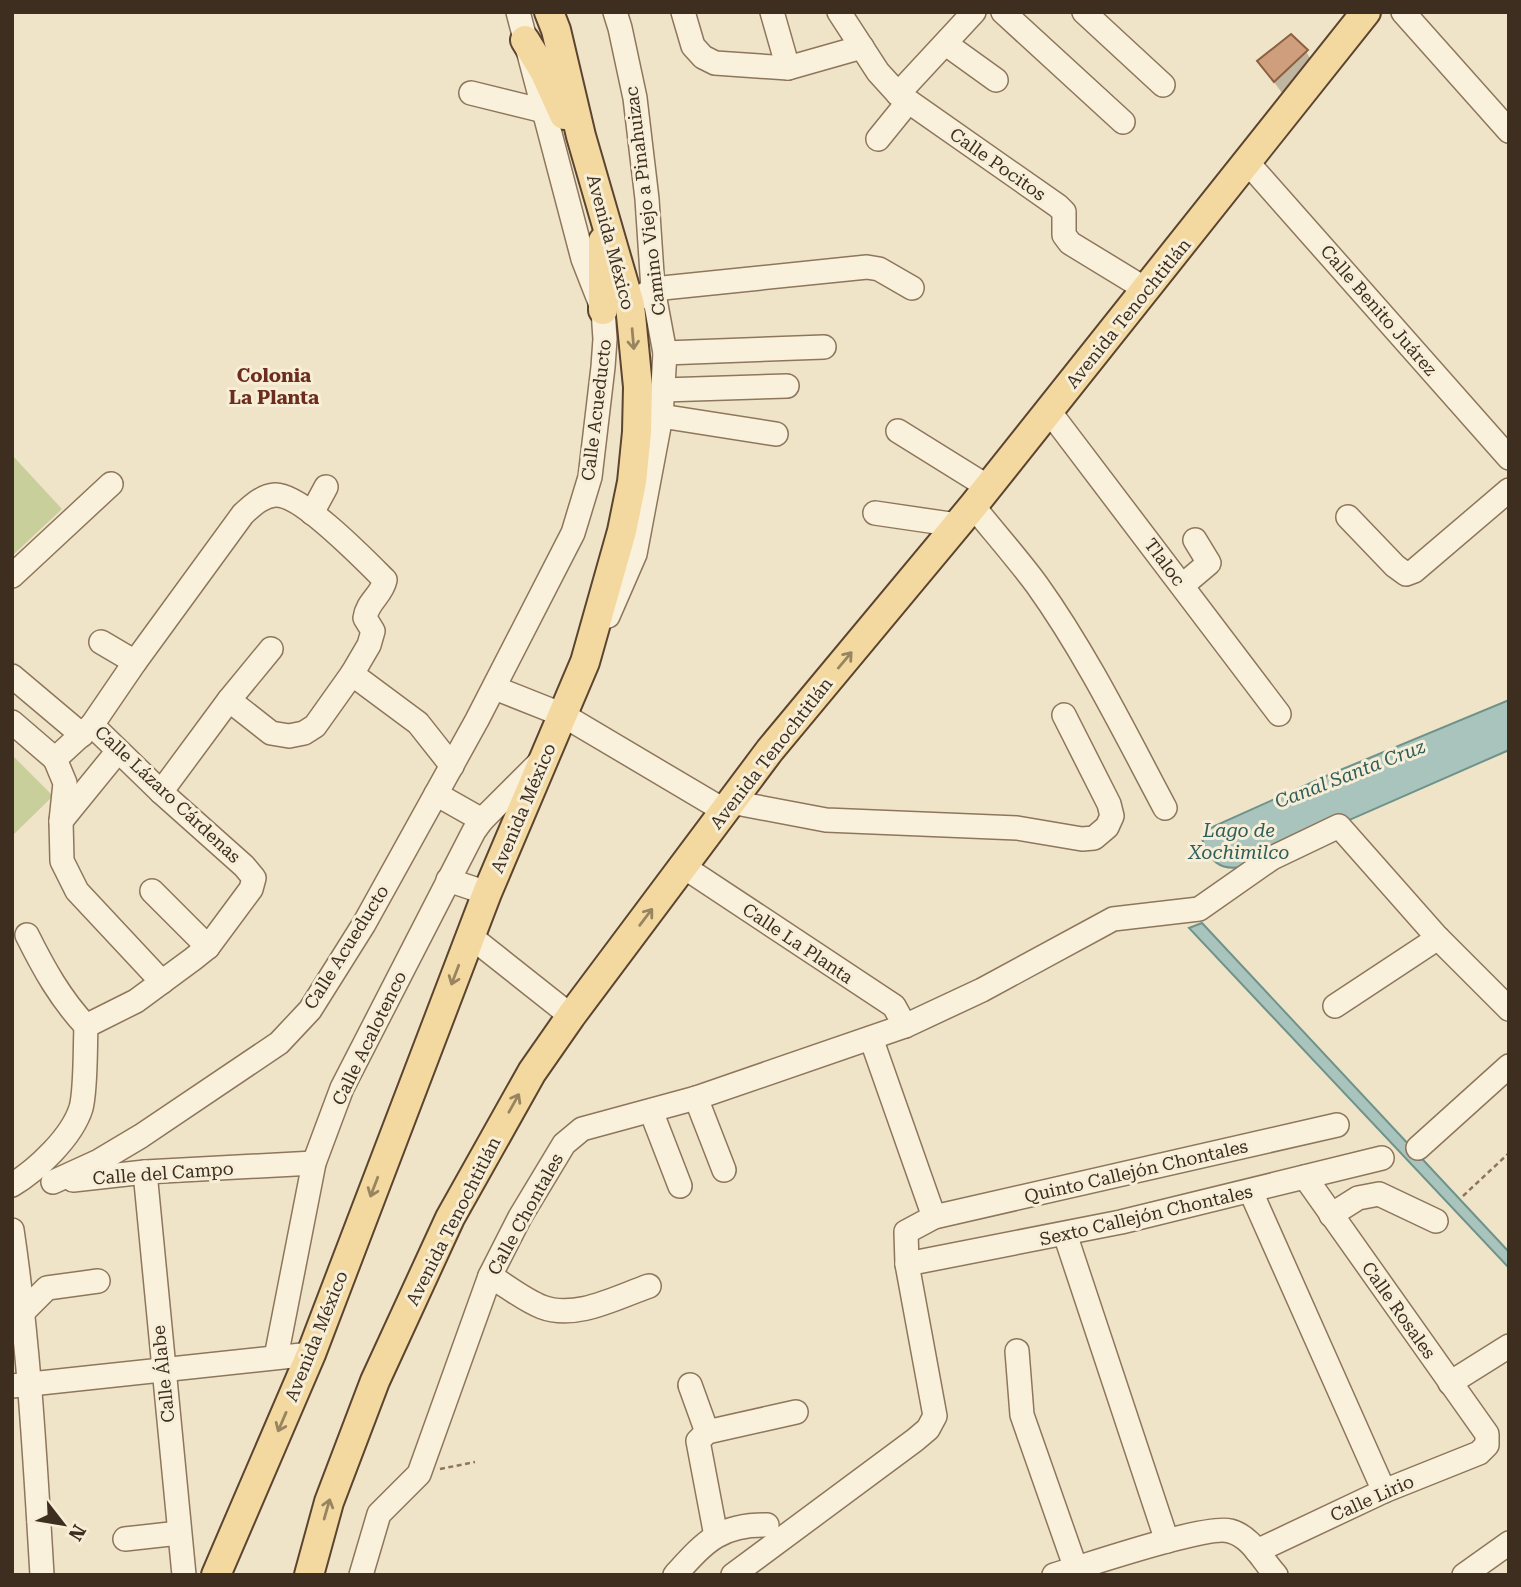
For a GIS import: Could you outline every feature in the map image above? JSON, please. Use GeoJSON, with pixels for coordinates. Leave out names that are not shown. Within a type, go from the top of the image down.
{"type":"FeatureCollection","features":[{"type":"Feature","properties":{"kind":"main road","name":"Avenida México"},"geometry":{"type":"LineString","coordinates":[[216,1575],[311,1354],[470,936],[584,662],[622,531],[632,482],[638,387],[617,308],[604,213],[549,12]]}},
{"type":"Feature","properties":{"kind":"main road","name":"Avenida Tenochtitlán"},"geometry":{"type":"LineString","coordinates":[[309,1575],[329,1502],[374,1381],[450,1218],[532,1072],[779,739],[973,506],[1366,12]]}},
{"type":"Feature","properties":{"kind":"main road"},"geometry":{"type":"LineString","coordinates":[[525,40],[544,71],[566,118],[581,136]]}},
{"type":"Feature","properties":{"kind":"street","name":"Calle Acueducto"},"geometry":{"type":"LineString","coordinates":[[53,1182],[99,1161],[141,1136],[279,1042],[310,1010],[364,923],[452,766],[495,688],[573,533],[590,477],[605,339],[617,308],[583,259],[518,12]]}},
{"type":"Feature","properties":{"kind":"street","name":"Camino Viejo a Pinahuizac"},"geometry":{"type":"LineString","coordinates":[[584,662],[592,654],[635,554],[661,416],[665,353],[653,289],[647,199],[635,98],[615,12]]}},
{"type":"Feature","properties":{"kind":"street"},"geometry":{"type":"LineString","coordinates":[[683,12],[693,46],[703,57],[715,63],[788,68],[862,47]]}},
{"type":"Feature","properties":{"kind":"street"},"geometry":{"type":"LineString","coordinates":[[772,12],[788,68]]}},
{"type":"Feature","properties":{"kind":"street","name":"Calle Pocitos"},"geometry":{"type":"LineString","coordinates":[[839,12],[878,72],[903,98],[1058,206],[1064,212],[1064,235],[1070,243],[1147,290]]}},
{"type":"Feature","properties":{"kind":"street"},"geometry":{"type":"LineString","coordinates":[[878,139],[903,98],[974,12]]}},
{"type":"Feature","properties":{"kind":"street"},"geometry":{"type":"LineString","coordinates":[[1003,12],[1123,122]]}},
{"type":"Feature","properties":{"kind":"street"},"geometry":{"type":"LineString","coordinates":[[1084,12],[1163,85]]}},
{"type":"Feature","properties":{"kind":"street"},"geometry":{"type":"LineString","coordinates":[[1403,12],[1509,131]]}},
{"type":"Feature","properties":{"kind":"street"},"geometry":{"type":"LineString","coordinates":[[946,44],[996,80]]}},
{"type":"Feature","properties":{"kind":"street"},"geometry":{"type":"LineString","coordinates":[[471,93],[544,111]]}},
{"type":"Feature","properties":{"kind":"street","name":"Calle Benito Juárez"},"geometry":{"type":"LineString","coordinates":[[1248,163],[1509,458]]}},
{"type":"Feature","properties":{"kind":"street"},"geometry":{"type":"LineString","coordinates":[[617,308],[653,289],[867,267],[879,269],[912,288]]}},
{"type":"Feature","properties":{"kind":"street"},"geometry":{"type":"LineString","coordinates":[[665,353],[824,347]]}},
{"type":"Feature","properties":{"kind":"street"},"geometry":{"type":"LineString","coordinates":[[663,390],[787,386]]}},
{"type":"Feature","properties":{"kind":"street","name":"Tlaloc"},"geometry":{"type":"LineString","coordinates":[[1049,411],[1279,714]]}},
{"type":"Feature","properties":{"kind":"street"},"geometry":{"type":"LineString","coordinates":[[661,416],[776,434]]}},
{"type":"Feature","properties":{"kind":"street"},"geometry":{"type":"LineString","coordinates":[[898,431],[973,506],[1036,583],[1106,697],[1165,808]]}},
{"type":"Feature","properties":{"kind":"street"},"geometry":{"type":"LineString","coordinates":[[12,576],[111,484]]}},
{"type":"Feature","properties":{"kind":"street"},"geometry":{"type":"LineString","coordinates":[[229,699],[271,733],[289,736],[304,733],[315,726],[369,645],[373,631],[365,618],[366,608],[383,589],[385,580],[307,509],[326,487]]}},
{"type":"Feature","properties":{"kind":"street"},"geometry":{"type":"LineString","coordinates":[[1348,517],[1406,574],[1414,571],[1509,490]]}},
{"type":"Feature","properties":{"kind":"street","name":"Calle Lázaro Cárdenas"},"geometry":{"type":"LineString","coordinates":[[86,1026],[136,1000],[208,947],[251,889],[254,878],[118,751],[87,730],[243,514],[260,500],[276,495],[288,498],[307,509]]}},
{"type":"Feature","properties":{"kind":"street"},"geometry":{"type":"LineString","coordinates":[[875,513],[973,506]]}},
{"type":"Feature","properties":{"kind":"street"},"geometry":{"type":"LineString","coordinates":[[1183,585],[1209,563],[1195,540]]}},
{"type":"Feature","properties":{"kind":"street"},"geometry":{"type":"LineString","coordinates":[[101,642],[135,662]]}},
{"type":"Feature","properties":{"kind":"street"},"geometry":{"type":"LineString","coordinates":[[161,792],[229,699],[271,649]]}},
{"type":"Feature","properties":{"kind":"street"},"geometry":{"type":"LineString","coordinates":[[352,674],[418,723],[452,766]]}},
{"type":"Feature","properties":{"kind":"street"},"geometry":{"type":"LineString","coordinates":[[12,676],[87,730],[55,759]]}},
{"type":"Feature","properties":{"kind":"street"},"geometry":{"type":"LineString","coordinates":[[495,688],[563,715],[728,807],[826,820],[1017,828],[1082,839],[1094,838],[1107,827],[1112,816],[1109,804],[1064,715]]}},
{"type":"Feature","properties":{"kind":"street"},"geometry":{"type":"LineString","coordinates":[[12,722],[55,759],[65,783],[61,821],[62,861],[77,891],[162,982]]}},
{"type":"Feature","properties":{"kind":"street"},"geometry":{"type":"LineString","coordinates":[[61,821],[118,751]]}},
{"type":"Feature","properties":{"kind":"street","name":"Calle Acalotenco"},"geometry":{"type":"LineString","coordinates":[[276,1357],[314,1163],[342,1088],[448,880],[482,820],[544,757]]}},
{"type":"Feature","properties":{"kind":"street"},"geometry":{"type":"LineString","coordinates":[[436,794],[482,820]]}},
{"type":"Feature","properties":{"kind":"street","name":"Calle Chontales"},"geometry":{"type":"LineString","coordinates":[[361,1575],[379,1514],[419,1474],[490,1276],[520,1217],[564,1144],[582,1129],[696,1098],[905,1026],[982,990],[1113,919],[1199,909],[1272,858],[1339,826],[1438,939]]}},
{"type":"Feature","properties":{"kind":"street","name":"Calle La Planta"},"geometry":{"type":"LineString","coordinates":[[684,867],[894,1006],[905,1026]]}},
{"type":"Feature","properties":{"kind":"street"},"geometry":{"type":"LineString","coordinates":[[448,880],[487,893]]}},
{"type":"Feature","properties":{"kind":"street"},"geometry":{"type":"LineString","coordinates":[[152,891],[208,947]]}},
{"type":"Feature","properties":{"kind":"street"},"geometry":{"type":"LineString","coordinates":[[12,1187],[64,1140],[82,1106],[86,1026],[65,1003],[49,979],[27,935]]}},
{"type":"Feature","properties":{"kind":"street"},"geometry":{"type":"LineString","coordinates":[[470,936],[571,1016]]}},
{"type":"Feature","properties":{"kind":"street"},"geometry":{"type":"LineString","coordinates":[[1335,1006],[1438,939],[1509,1009]]}},
{"type":"Feature","properties":{"kind":"street"},"geometry":{"type":"LineString","coordinates":[[871,1038],[934,1217]]}},
{"type":"Feature","properties":{"kind":"street"},"geometry":{"type":"LineString","coordinates":[[1419,1147],[1509,1066]]}},
{"type":"Feature","properties":{"kind":"street"},"geometry":{"type":"LineString","coordinates":[[696,1098],[724,1170]]}},
{"type":"Feature","properties":{"kind":"street"},"geometry":{"type":"LineString","coordinates":[[651,1111],[680,1186]]}},
{"type":"Feature","properties":{"kind":"street","name":"Quinto Callejón Chontales"},"geometry":{"type":"LineString","coordinates":[[907,1264],[906,1232],[934,1217],[1337,1125]]}},
{"type":"Feature","properties":{"kind":"street","name":"Sexto Callejón Chontales"},"geometry":{"type":"LineString","coordinates":[[907,1264],[1065,1234],[1251,1192],[1382,1158]]}},
{"type":"Feature","properties":{"kind":"street","name":"Calle del Campo"},"geometry":{"type":"LineString","coordinates":[[12,1187],[145,1172],[314,1163]]}},
{"type":"Feature","properties":{"kind":"street","name":"Calle Álabe"},"geometry":{"type":"LineString","coordinates":[[145,1172],[184,1575]]}},
{"type":"Feature","properties":{"kind":"street","name":"Calle Rosales"},"geometry":{"type":"LineString","coordinates":[[1305,1177],[1487,1434],[1487,1445]]}},
{"type":"Feature","properties":{"kind":"street"},"geometry":{"type":"LineString","coordinates":[[1251,1192],[1384,1491]]}},
{"type":"Feature","properties":{"kind":"street"},"geometry":{"type":"LineString","coordinates":[[1331,1215],[1358,1198],[1379,1194],[1436,1222]]}},
{"type":"Feature","properties":{"kind":"street"},"geometry":{"type":"LineString","coordinates":[[12,1230],[24,1311],[21,1386],[42,1575]]}},
{"type":"Feature","properties":{"kind":"street"},"geometry":{"type":"LineString","coordinates":[[1065,1234],[1167,1541]]}},
{"type":"Feature","properties":{"kind":"street"},"geometry":{"type":"LineString","coordinates":[[733,1575],[928,1429],[935,1416],[907,1264]]}},
{"type":"Feature","properties":{"kind":"street"},"geometry":{"type":"LineString","coordinates":[[490,1276],[542,1307],[561,1312],[578,1310],[649,1286]]}},
{"type":"Feature","properties":{"kind":"street"},"geometry":{"type":"LineString","coordinates":[[24,1311],[47,1288],[98,1281]]}},
{"type":"Feature","properties":{"kind":"street"},"geometry":{"type":"LineString","coordinates":[[1451,1383],[1509,1346]]}},
{"type":"Feature","properties":{"kind":"street"},"geometry":{"type":"LineString","coordinates":[[1017,1351],[1022,1415],[1065,1572],[1167,1541],[1219,1529],[1232,1531],[1248,1541],[1272,1574]]}},
{"type":"Feature","properties":{"kind":"street"},"geometry":{"type":"LineString","coordinates":[[21,1386],[311,1354]]}},
{"type":"Feature","properties":{"kind":"street"},"geometry":{"type":"LineString","coordinates":[[690,1385],[707,1432]]}},
{"type":"Feature","properties":{"kind":"street"},"geometry":{"type":"LineString","coordinates":[[716,1536],[698,1441],[707,1432],[796,1412]]}},
{"type":"Feature","properties":{"kind":"street","name":"Calle Lirio"},"geometry":{"type":"LineString","coordinates":[[1257,1551],[1384,1491],[1479,1453],[1487,1445]]}},
{"type":"Feature","properties":{"kind":"street"},"geometry":{"type":"LineString","coordinates":[[675,1575],[716,1536],[743,1525],[767,1525]]}},
{"type":"Feature","properties":{"kind":"street"},"geometry":{"type":"LineString","coordinates":[[125,1539],[179,1533]]}},
{"type":"Feature","properties":{"kind":"street"},"geometry":{"type":"LineString","coordinates":[[1464,1575],[1509,1544]]}},
{"type":"Feature","properties":{"kind":"path"},"geometry":{"type":"LineString","coordinates":[[1463,1196],[1509,1153]]}},
{"type":"Feature","properties":{"kind":"path"},"geometry":{"type":"LineString","coordinates":[[419,1474],[475,1462]]}},
{"type":"Feature","properties":{"kind":"green space"},"geometry":{"type":"Polygon","coordinates":[[[12,455],[62,509],[12,556],[12,455]]]}},
{"type":"Feature","properties":{"kind":"green space"},"geometry":{"type":"Polygon","coordinates":[[[12,755],[53,796],[12,836],[12,755]]]}},
{"type":"Feature","properties":{"kind":"water","name":"Lago de Xochimilco"},"geometry":{"type":"Polygon","coordinates":[[[1509,700],[1509,750],[1242,867],[1221,865],[1212,858],[1205,846],[1202,839],[1210,828],[1333,773],[1509,700]]]}},
{"type":"Feature","properties":{"kind":"water"},"geometry":{"type":"Polygon","coordinates":[[[1202,923],[1509,1252],[1509,1268],[1189,928],[1202,923]]]}},
{"type":"Feature","properties":{"kind":"building"},"geometry":{"type":"Polygon","coordinates":[[[1291,34],[1308,50],[1274,82],[1257,61],[1291,34]]]}},
{"type":"Feature","properties":{"kind":"district","name":"Colonia La Planta"},"geometry":{"type":"Point","coordinates":[274,386]}},
{"type":"Feature","properties":{"kind":"water label","name":"Canal Santa Cruz"},"geometry":{"type":"Point","coordinates":[1350,774]}}]}
